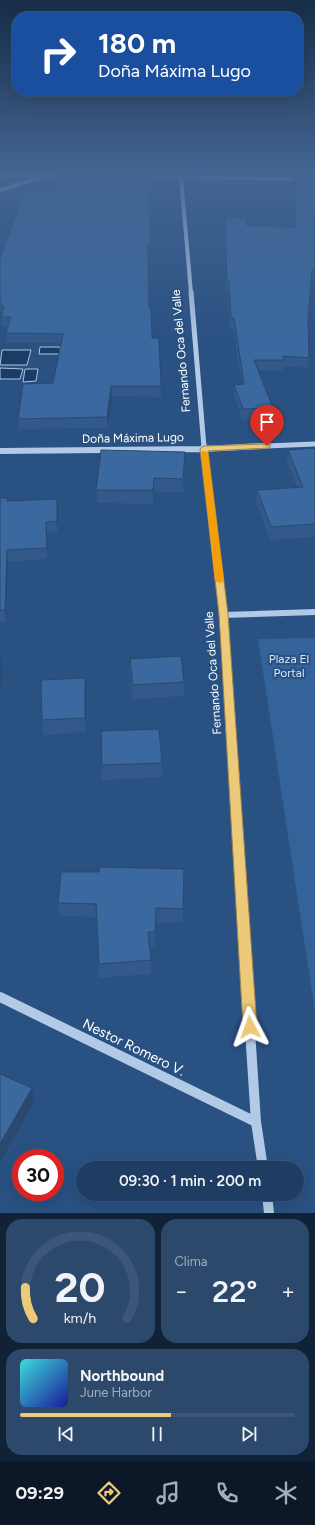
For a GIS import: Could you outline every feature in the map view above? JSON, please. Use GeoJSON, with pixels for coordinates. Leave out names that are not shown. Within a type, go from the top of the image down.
{"type":"FeatureCollection","features":[{"type":"Feature","properties":{"kind":"street","name":"Fernando Oca del Valle"},"geometry":{"type":"LineString","coordinates":[[185,229],[204,449],[223,614],[256,1122],[262,1161]]}},
{"type":"Feature","properties":{"kind":"street","name":"Doña Máxima Lugo"},"geometry":{"type":"LineString","coordinates":[[0,451],[204,449],[315,444]]}},
{"type":"Feature","properties":{"kind":"street"},"geometry":{"type":"LineString","coordinates":[[223,614],[315,612]]}},
{"type":"Feature","properties":{"kind":"street","name":"Nestor Romero V."},"geometry":{"type":"LineString","coordinates":[[0,997],[256,1122]]}},
{"type":"Feature","properties":{"kind":"street"},"geometry":{"type":"LineString","coordinates":[[268,1201],[270,1213]]}},
{"type":"Feature","properties":{"kind":"green space","name":"Plaza El Portal"},"geometry":{"type":"Polygon","coordinates":[[[315,638],[315,1012],[258,639],[315,638]]]}},
{"type":"Feature","properties":{"kind":"shaded area"},"geometry":{"type":"Polygon","coordinates":[[[40,347],[60,347],[60,354],[39,354],[40,347]]]}},
{"type":"Feature","properties":{"kind":"shaded area"},"geometry":{"type":"Polygon","coordinates":[[[2,350],[31,350],[27,365],[0,365],[2,350]]]}},
{"type":"Feature","properties":{"kind":"shaded area"},"geometry":{"type":"Polygon","coordinates":[[[0,368],[23,369],[20,379],[0,379],[0,368]]]}},
{"type":"Feature","properties":{"kind":"shaded area"},"geometry":{"type":"Polygon","coordinates":[[[25,369],[38,369],[36,381],[23,382],[25,369]]]}},
{"type":"Feature","properties":{"kind":"building"},"geometry":{"type":"Polygon","coordinates":[[[11,229],[150,229],[151,244],[148,244],[149,308],[151,308],[152,338],[159,338],[161,386],[111,386],[107,417],[18,419],[23,384],[53,383],[63,334],[6,333],[11,317],[1,317],[4,306],[1,306],[0,303],[0,259],[11,229]]]}},
{"type":"Feature","properties":{"kind":"building"},"geometry":{"type":"Polygon","coordinates":[[[225,229],[315,229],[315,270],[312,270],[308,320],[309,358],[283,356],[284,360],[254,360],[273,408],[243,409],[234,385],[244,384],[234,318],[231,318],[229,281],[227,281],[225,229]]]}},
{"type":"Feature","properties":{"kind":"building"},"geometry":{"type":"Polygon","coordinates":[[[315,448],[315,524],[271,527],[257,490],[303,487],[288,450],[315,448]]]}},
{"type":"Feature","properties":{"kind":"building"},"geometry":{"type":"Polygon","coordinates":[[[101,450],[185,452],[183,479],[154,478],[153,490],[96,490],[101,450]]]}},
{"type":"Feature","properties":{"kind":"building"},"geometry":{"type":"Polygon","coordinates":[[[0,498],[8,498],[7,501],[57,499],[57,521],[46,522],[47,548],[7,550],[5,610],[0,610],[0,498]]]}},
{"type":"Feature","properties":{"kind":"building"},"geometry":{"type":"Polygon","coordinates":[[[181,656],[184,682],[133,685],[130,659],[181,656]]]}},
{"type":"Feature","properties":{"kind":"building"},"geometry":{"type":"Polygon","coordinates":[[[0,659],[1,659],[0,681],[0,659]]]}},
{"type":"Feature","properties":{"kind":"building"},"geometry":{"type":"Polygon","coordinates":[[[85,678],[85,718],[42,720],[41,680],[85,678]]]}},
{"type":"Feature","properties":{"kind":"building"},"geometry":{"type":"Polygon","coordinates":[[[159,729],[162,763],[102,765],[101,731],[159,729]]]}},
{"type":"Feature","properties":{"kind":"building"},"geometry":{"type":"Polygon","coordinates":[[[100,867],[184,869],[183,909],[156,908],[155,932],[148,932],[151,960],[99,964],[96,904],[58,903],[61,872],[99,872],[100,867]]]}},
{"type":"Feature","properties":{"kind":"building"},"geometry":{"type":"Polygon","coordinates":[[[0,1074],[32,1088],[0,1144],[0,1074]]]}},
{"type":"Feature","properties":{"kind":"slow traffic"},"geometry":{"type":"LineString","coordinates":[[204,453],[219,581]]}},
{"type":"Feature","properties":{"kind":"route"},"geometry":{"type":"LineString","coordinates":[[250,1027],[223,614],[204,449],[267,446]]}}]}
